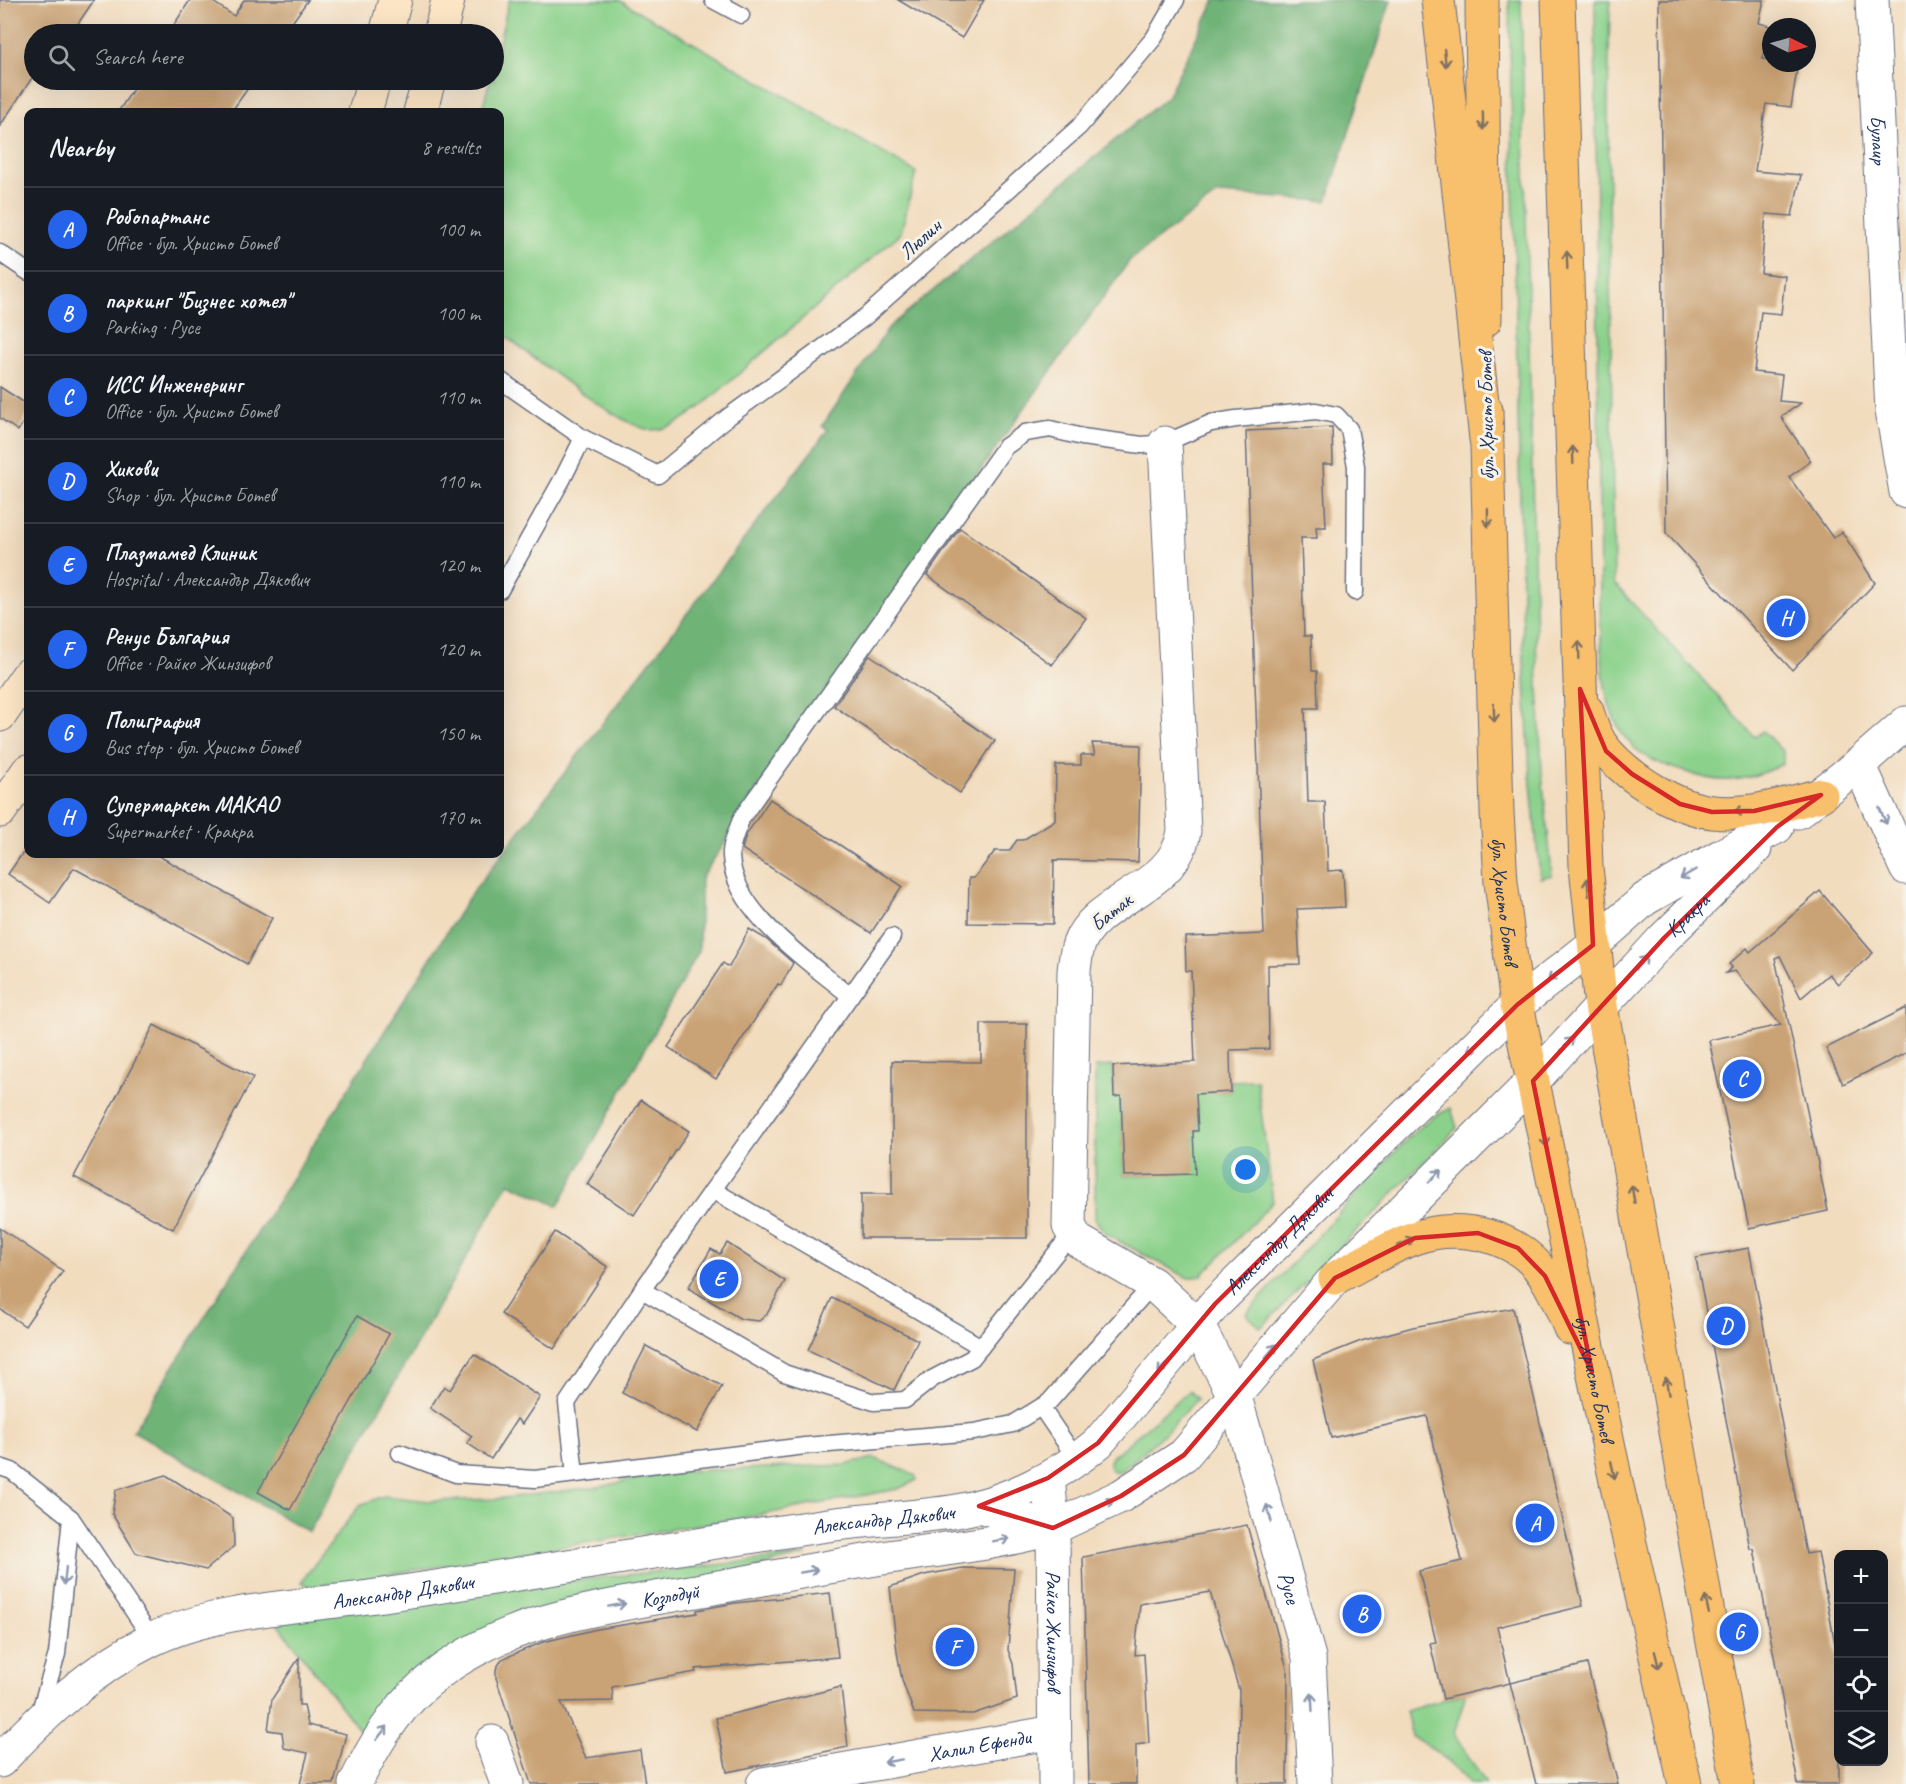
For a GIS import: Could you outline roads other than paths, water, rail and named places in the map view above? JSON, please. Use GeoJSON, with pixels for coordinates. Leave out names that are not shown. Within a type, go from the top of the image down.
{"type":"FeatureCollection","features":[{"type":"Feature","properties":{"kind":"main road"},"geometry":{"type":"LineString","coordinates":[[389,24],[395,0]]}},
{"type":"Feature","properties":{"kind":"main road"},"geometry":{"type":"LineString","coordinates":[[442,24],[448,0]]}},
{"type":"Feature","properties":{"kind":"main road"},"geometry":{"type":"LineString","coordinates":[[1438,0],[1486,439]]}},
{"type":"Feature","properties":{"kind":"main road","name":"бул. Христо Ботев"},"geometry":{"type":"LineString","coordinates":[[1482,0],[1486,439],[1497,812],[1502,892],[1517,1005],[1592,1372],[1685,1784]]}},
{"type":"Feature","properties":{"kind":"main road"},"geometry":{"type":"LineString","coordinates":[[1558,0],[1586,867],[1593,945],[1601,1006],[1738,1784]]}},
{"type":"Feature","properties":{"kind":"main road"},"geometry":{"type":"LineString","coordinates":[[365,108],[371,90]]}},
{"type":"Feature","properties":{"kind":"main road"},"geometry":{"type":"LineString","coordinates":[[421,108],[426,90]]}},
{"type":"Feature","properties":{"kind":"main road"},"geometry":{"type":"LineString","coordinates":[[0,715],[24,681]]}},
{"type":"Feature","properties":{"kind":"main road"},"geometry":{"type":"LineString","coordinates":[[1580,689],[1592,727],[1606,751],[1632,774],[1680,804],[1712,812],[1754,811],[1821,795]]}},
{"type":"Feature","properties":{"kind":"main road"},"geometry":{"type":"LineString","coordinates":[[0,811],[24,777]]}},
{"type":"Feature","properties":{"kind":"main road"},"geometry":{"type":"LineString","coordinates":[[1335,1278],[1415,1238],[1449,1233],[1478,1233],[1500,1240],[1518,1248],[1545,1276],[1592,1372]]}},
{"type":"Feature","properties":{"kind":"street","name":"Булаир"},"geometry":{"type":"LineString","coordinates":[[1872,0],[1892,411],[1906,492]]}},
{"type":"Feature","properties":{"kind":"street","name":"Батак"},"geometry":{"type":"LineString","coordinates":[[1072,1233],[1068,1217],[1073,995],[1079,942],[1092,924],[1172,864],[1183,843],[1165,443]]}},
{"type":"Feature","properties":{"kind":"street","name":"Кракра"},"geometry":{"type":"LineString","coordinates":[[1601,1006],[1664,938],[1777,827],[1821,795],[1906,723]]}},
{"type":"Feature","properties":{"kind":"street"},"geometry":{"type":"LineString","coordinates":[[1859,764],[1906,868]]}},
{"type":"Feature","properties":{"kind":"street","name":"Кракра"},"geometry":{"type":"LineString","coordinates":[[1593,945],[1645,899],[1777,827]]}},
{"type":"Feature","properties":{"kind":"street","name":"Александър Дякович"},"geometry":{"type":"LineString","coordinates":[[0,1761],[36,1722],[91,1676],[152,1640],[200,1624],[267,1610],[368,1597],[819,1527],[956,1511],[979,1506],[1048,1478],[1077,1460],[1098,1443],[1215,1304],[1517,1005],[1593,945]]}},
{"type":"Feature","properties":{"kind":"street"},"geometry":{"type":"LineString","coordinates":[[979,1506],[1053,1528],[1121,1496],[1184,1455],[1335,1278],[1533,1081],[1601,1006]]}},
{"type":"Feature","properties":{"kind":"street"},"geometry":{"type":"LineString","coordinates":[[1072,1233],[1077,1240],[1153,1284],[1198,1326],[1235,1397]]}},
{"type":"Feature","properties":{"kind":"street","name":"Русе"},"geometry":{"type":"LineString","coordinates":[[1235,1397],[1309,1657],[1315,1784]]}},
{"type":"Feature","properties":{"kind":"street","name":"Райко Жинзифов"},"geometry":{"type":"LineString","coordinates":[[1048,1478],[1053,1528],[1055,1784]]}},
{"type":"Feature","properties":{"kind":"street","name":"Козлодуй"},"geometry":{"type":"LineString","coordinates":[[355,1784],[378,1737],[424,1685],[465,1655],[504,1635],[559,1616],[879,1559],[1024,1536],[1053,1528]]}},
{"type":"Feature","properties":{"kind":"street"},"geometry":{"type":"LineString","coordinates":[[1722,1683],[1754,1784]]}},
{"type":"Feature","properties":{"kind":"street","name":"Халил Ефенди"},"geometry":{"type":"LineString","coordinates":[[763,1784],[1054,1732]]}},
{"type":"Feature","properties":{"kind":"street"},"geometry":{"type":"LineString","coordinates":[[492,1742],[507,1784]]}},
{"type":"Feature","properties":{"kind":"lane"},"geometry":{"type":"LineString","coordinates":[[713,0],[741,15]]}},
{"type":"Feature","properties":{"kind":"lane","name":"Люлин"},"geometry":{"type":"LineString","coordinates":[[583,438],[658,475],[728,417],[865,317],[1080,127],[1154,38],[1176,0]]}},
{"type":"Feature","properties":{"kind":"lane"},"geometry":{"type":"LineString","coordinates":[[0,253],[24,269]]}},
{"type":"Feature","properties":{"kind":"lane"},"geometry":{"type":"LineString","coordinates":[[504,383],[583,438],[504,583]]}},
{"type":"Feature","properties":{"kind":"lane"},"geometry":{"type":"LineString","coordinates":[[850,996],[758,917],[738,887],[730,855],[742,817],[1005,447],[1025,433],[1050,429],[1128,443],[1165,443],[1210,423],[1316,411],[1336,414],[1349,429],[1356,466],[1355,592]]}},
{"type":"Feature","properties":{"kind":"lane"},"geometry":{"type":"LineString","coordinates":[[574,1474],[567,1403],[642,1290],[892,937]]}},
{"type":"Feature","properties":{"kind":"lane"},"geometry":{"type":"LineString","coordinates":[[713,1191],[981,1347]]}},
{"type":"Feature","properties":{"kind":"lane"},"geometry":{"type":"LineString","coordinates":[[642,1290],[784,1373],[874,1402],[905,1400],[932,1379],[962,1365],[981,1347],[1072,1233]]}},
{"type":"Feature","properties":{"kind":"lane"},"geometry":{"type":"LineString","coordinates":[[400,1453],[456,1474],[535,1479],[805,1446],[974,1432],[1013,1424],[1049,1402],[1153,1284]]}},
{"type":"Feature","properties":{"kind":"lane"},"geometry":{"type":"LineString","coordinates":[[1041,1407],[1077,1460]]}},
{"type":"Feature","properties":{"kind":"lane"},"geometry":{"type":"LineString","coordinates":[[0,1467],[12,1471],[71,1518],[152,1640]]}},
{"type":"Feature","properties":{"kind":"lane"},"geometry":{"type":"LineString","coordinates":[[36,1722],[57,1654],[71,1518]]}},
{"type":"Feature","properties":{"kind":"place","name":"Супермаркет МАКАО"},"geometry":{"type":"Point","coordinates":[1786,618]}},
{"type":"Feature","properties":{"kind":"place","name":"ИСС Инженеринг"},"geometry":{"type":"Point","coordinates":[1742,1079]}},
{"type":"Feature","properties":{"kind":"place","name":"Плазмамед Клиник"},"geometry":{"type":"Point","coordinates":[719,1279]}},
{"type":"Feature","properties":{"kind":"place","name":"Хикови"},"geometry":{"type":"Point","coordinates":[1726,1326]}},
{"type":"Feature","properties":{"kind":"place","name":"Робопартанс"},"geometry":{"type":"Point","coordinates":[1535,1523]}},
{"type":"Feature","properties":{"kind":"place","name":"паркинг \"Бизнес хотел\""},"geometry":{"type":"Point","coordinates":[1362,1614]}},
{"type":"Feature","properties":{"kind":"place","name":"Полиграфия"},"geometry":{"type":"Point","coordinates":[1739,1632]}},
{"type":"Feature","properties":{"kind":"place","name":"Ренус България"},"geometry":{"type":"Point","coordinates":[955,1647]}}]}
